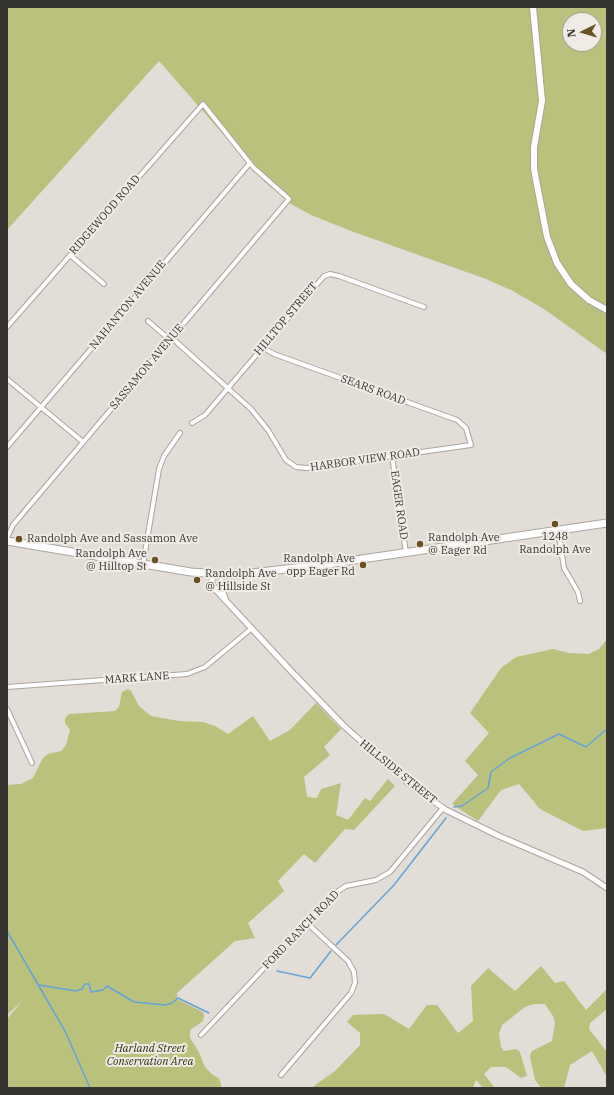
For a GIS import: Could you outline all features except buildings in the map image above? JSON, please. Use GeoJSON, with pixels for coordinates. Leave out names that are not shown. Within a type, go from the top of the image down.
{"type":"FeatureCollection","features":[{"type":"Feature","properties":{"kind":"main road"},"geometry":{"type":"LineString","coordinates":[[533,7],[542,100],[534,147],[534,169],[546,233],[554,258],[568,280],[589,300],[607,310]]}},
{"type":"Feature","properties":{"kind":"main road"},"geometry":{"type":"LineString","coordinates":[[7,541],[212,575],[221,575],[264,573],[607,523]]}},
{"type":"Feature","properties":{"kind":"street","name":"RIDGEWOOD ROAD"},"geometry":{"type":"LineString","coordinates":[[7,327],[203,104],[250,163]]}},
{"type":"Feature","properties":{"kind":"street","name":"SASSAMON AVENUE"},"geometry":{"type":"LineString","coordinates":[[7,538],[11,528],[290,199],[250,163]]}},
{"type":"Feature","properties":{"kind":"street","name":"NAHANTON AVENUE"},"geometry":{"type":"LineString","coordinates":[[7,447],[250,163]]}},
{"type":"Feature","properties":{"kind":"street"},"geometry":{"type":"LineString","coordinates":[[70,255],[104,284]]}},
{"type":"Feature","properties":{"kind":"street","name":"HILLTOP STREET"},"geometry":{"type":"LineString","coordinates":[[192,423],[203,417],[316,283],[327,275],[339,276],[424,307]]}},
{"type":"Feature","properties":{"kind":"street","name":"HARBOR VIEW ROAD"},"geometry":{"type":"LineString","coordinates":[[148,322],[171,339],[228,388],[254,413],[268,430],[286,460],[296,467],[307,468],[471,445]]}},
{"type":"Feature","properties":{"kind":"street","name":"SEARS ROAD"},"geometry":{"type":"LineString","coordinates":[[262,347],[274,354],[457,420],[466,428],[471,445]]}},
{"type":"Feature","properties":{"kind":"street"},"geometry":{"type":"LineString","coordinates":[[7,379],[83,442]]}},
{"type":"Feature","properties":{"kind":"street"},"geometry":{"type":"LineString","coordinates":[[143,564],[160,469],[164,456],[180,433]]}},
{"type":"Feature","properties":{"kind":"street","name":"EAGER ROAD"},"geometry":{"type":"LineString","coordinates":[[392,456],[406,553]]}},
{"type":"Feature","properties":{"kind":"street"},"geometry":{"type":"LineString","coordinates":[[558,530],[564,568],[578,592],[580,600]]}},
{"type":"Feature","properties":{"kind":"street","name":"HILLSIDE STREET"},"geometry":{"type":"LineString","coordinates":[[212,575],[214,587],[227,602],[344,726],[383,762],[442,808],[475,825],[583,872],[607,888]]}},
{"type":"Feature","properties":{"kind":"street","name":"HILLSIDE STREET"},"geometry":{"type":"LineString","coordinates":[[221,575],[222,590],[227,602]]}},
{"type":"Feature","properties":{"kind":"street","name":"MARK LANE"},"geometry":{"type":"LineString","coordinates":[[7,687],[191,674],[212,662],[252,628]]}},
{"type":"Feature","properties":{"kind":"street"},"geometry":{"type":"LineString","coordinates":[[7,709],[32,763]]}},
{"type":"Feature","properties":{"kind":"street","name":"FORD RANCH ROAD"},"geometry":{"type":"LineString","coordinates":[[201,1035],[340,889],[349,885],[376,880],[390,872],[442,808]]}},
{"type":"Feature","properties":{"kind":"street"},"geometry":{"type":"LineString","coordinates":[[281,1075],[351,994],[355,983],[354,972],[348,961],[307,923]]}},
{"type":"Feature","properties":{"kind":"green space"},"geometry":{"type":"Polygon","coordinates":[[[7,7],[607,7],[607,354],[544,309],[513,291],[486,279],[351,231],[311,215],[291,204],[264,181],[159,61],[7,230],[7,7]]]}},
{"type":"Feature","properties":{"kind":"green space"},"geometry":{"type":"Polygon","coordinates":[[[607,639],[607,828],[583,831],[540,809],[519,784],[501,790],[478,821],[452,804],[478,775],[465,761],[489,733],[470,713],[501,668],[516,657],[553,649],[569,653],[589,654],[599,649],[607,639]]]}},
{"type":"Feature","properties":{"kind":"green space","name":"Harland Street Conservation Area"},"geometry":{"type":"Polygon","coordinates":[[[128,689],[131,691],[139,706],[151,716],[179,721],[203,722],[215,726],[228,734],[253,716],[270,741],[290,730],[316,703],[341,729],[324,747],[330,755],[304,777],[307,797],[317,798],[321,789],[341,783],[336,815],[348,820],[365,798],[370,801],[388,779],[395,786],[354,830],[345,829],[315,863],[304,854],[278,881],[284,891],[248,923],[255,938],[235,941],[177,993],[177,999],[203,1012],[203,1021],[190,1030],[190,1038],[199,1052],[205,1067],[213,1075],[219,1078],[222,1088],[7,1088],[7,1019],[22,1001],[7,1015],[7,785],[21,784],[33,778],[43,758],[48,754],[61,751],[66,745],[70,730],[65,723],[65,718],[69,714],[115,711],[119,707],[122,692],[128,689]]]}},
{"type":"Feature","properties":{"kind":"green space"},"geometry":{"type":"Polygon","coordinates":[[[541,966],[555,983],[564,981],[586,1010],[607,989],[607,1009],[590,1023],[589,1029],[607,1052],[607,1077],[592,1051],[570,1065],[564,1088],[541,1088],[535,1080],[530,1056],[532,1051],[552,1041],[555,1023],[553,1016],[545,1004],[534,1004],[525,1007],[502,1025],[499,1034],[501,1047],[504,1051],[516,1049],[520,1052],[527,1076],[521,1078],[506,1067],[491,1067],[484,1074],[495,1088],[483,1088],[476,1080],[473,1088],[311,1088],[335,1071],[360,1045],[360,1033],[347,1022],[353,1015],[384,1014],[409,1029],[427,1005],[437,1005],[458,1033],[473,1021],[471,986],[488,968],[515,991],[541,966]]]}},
{"type":"Feature","properties":{"kind":"waterway"},"geometry":{"type":"LineString","coordinates":[[454,807],[462,806],[488,788],[491,772],[510,758],[559,734],[586,747],[607,729]]}},
{"type":"Feature","properties":{"kind":"waterway"},"geometry":{"type":"LineString","coordinates":[[336,945],[394,885],[446,818]]}},
{"type":"Feature","properties":{"kind":"waterway"},"geometry":{"type":"LineString","coordinates":[[7,931],[65,1031],[90,1088]]}},
{"type":"Feature","properties":{"kind":"waterway"},"geometry":{"type":"LineString","coordinates":[[277,971],[310,978],[331,951]]}},
{"type":"Feature","properties":{"kind":"waterway"},"geometry":{"type":"LineString","coordinates":[[39,985],[76,991],[82,989],[85,984],[89,984],[91,992],[103,990],[107,986],[134,1002],[165,1005],[172,1003],[178,998],[209,1013]]}},
{"type":"Feature","properties":{"kind":"place","name":"1248 Randolph Ave"},"geometry":{"type":"Point","coordinates":[555,524]}},
{"type":"Feature","properties":{"kind":"place","name":"Randolph Ave and Sassamon Ave"},"geometry":{"type":"Point","coordinates":[19,539]}},
{"type":"Feature","properties":{"kind":"place","name":"Randolph Ave @ Eager Rd"},"geometry":{"type":"Point","coordinates":[420,544]}},
{"type":"Feature","properties":{"kind":"place","name":"Randolph Ave @ Hilltop St"},"geometry":{"type":"Point","coordinates":[155,560]}},
{"type":"Feature","properties":{"kind":"place","name":"Randolph Ave opp Eager Rd"},"geometry":{"type":"Point","coordinates":[363,565]}},
{"type":"Feature","properties":{"kind":"place","name":"Randolph Ave @ Hillside St"},"geometry":{"type":"Point","coordinates":[197,580]}}]}
